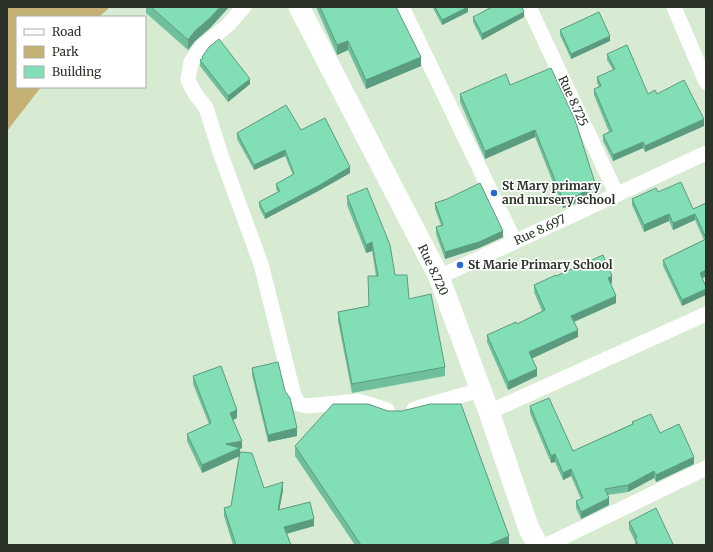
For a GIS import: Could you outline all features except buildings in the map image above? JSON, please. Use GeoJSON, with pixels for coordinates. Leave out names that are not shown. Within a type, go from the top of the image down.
{"type":"FeatureCollection","features":[{"type":"Feature","properties":{"kind":"main road","name":"Rue 8.720"},"geometry":{"type":"LineString","coordinates":[[299,7],[439,277],[489,412],[529,529],[538,545]]}},
{"type":"Feature","properties":{"kind":"street"},"geometry":{"type":"LineString","coordinates":[[244,7],[227,26],[202,46],[191,62],[188,80],[194,92],[206,108],[221,155],[261,264],[294,396],[299,404],[307,406],[358,401],[391,412],[402,412],[480,390]]}},
{"type":"Feature","properties":{"kind":"street"},"geometry":{"type":"LineString","coordinates":[[402,7],[515,242]]}},
{"type":"Feature","properties":{"kind":"street","name":"Rue 8.725"},"geometry":{"type":"LineString","coordinates":[[529,7],[617,195]]}},
{"type":"Feature","properties":{"kind":"street"},"geometry":{"type":"LineString","coordinates":[[674,7],[706,82]]}},
{"type":"Feature","properties":{"kind":"street","name":"Rue 8.697"},"geometry":{"type":"LineString","coordinates":[[439,277],[706,153]]}},
{"type":"Feature","properties":{"kind":"street"},"geometry":{"type":"LineString","coordinates":[[489,412],[706,314]]}},
{"type":"Feature","properties":{"kind":"street"},"geometry":{"type":"LineString","coordinates":[[547,545],[706,468]]}},
{"type":"Feature","properties":{"kind":"green space"},"geometry":{"type":"Polygon","coordinates":[[[7,7],[110,7],[100,16],[16,16],[16,88],[40,88],[7,131],[7,7]]]}},
{"type":"Feature","properties":{"kind":"place","name":"St Mary primary and nursery school"},"geometry":{"type":"Point","coordinates":[494,193]}},
{"type":"Feature","properties":{"kind":"place","name":"St Marie Primary School"},"geometry":{"type":"Point","coordinates":[460,265]}}]}
